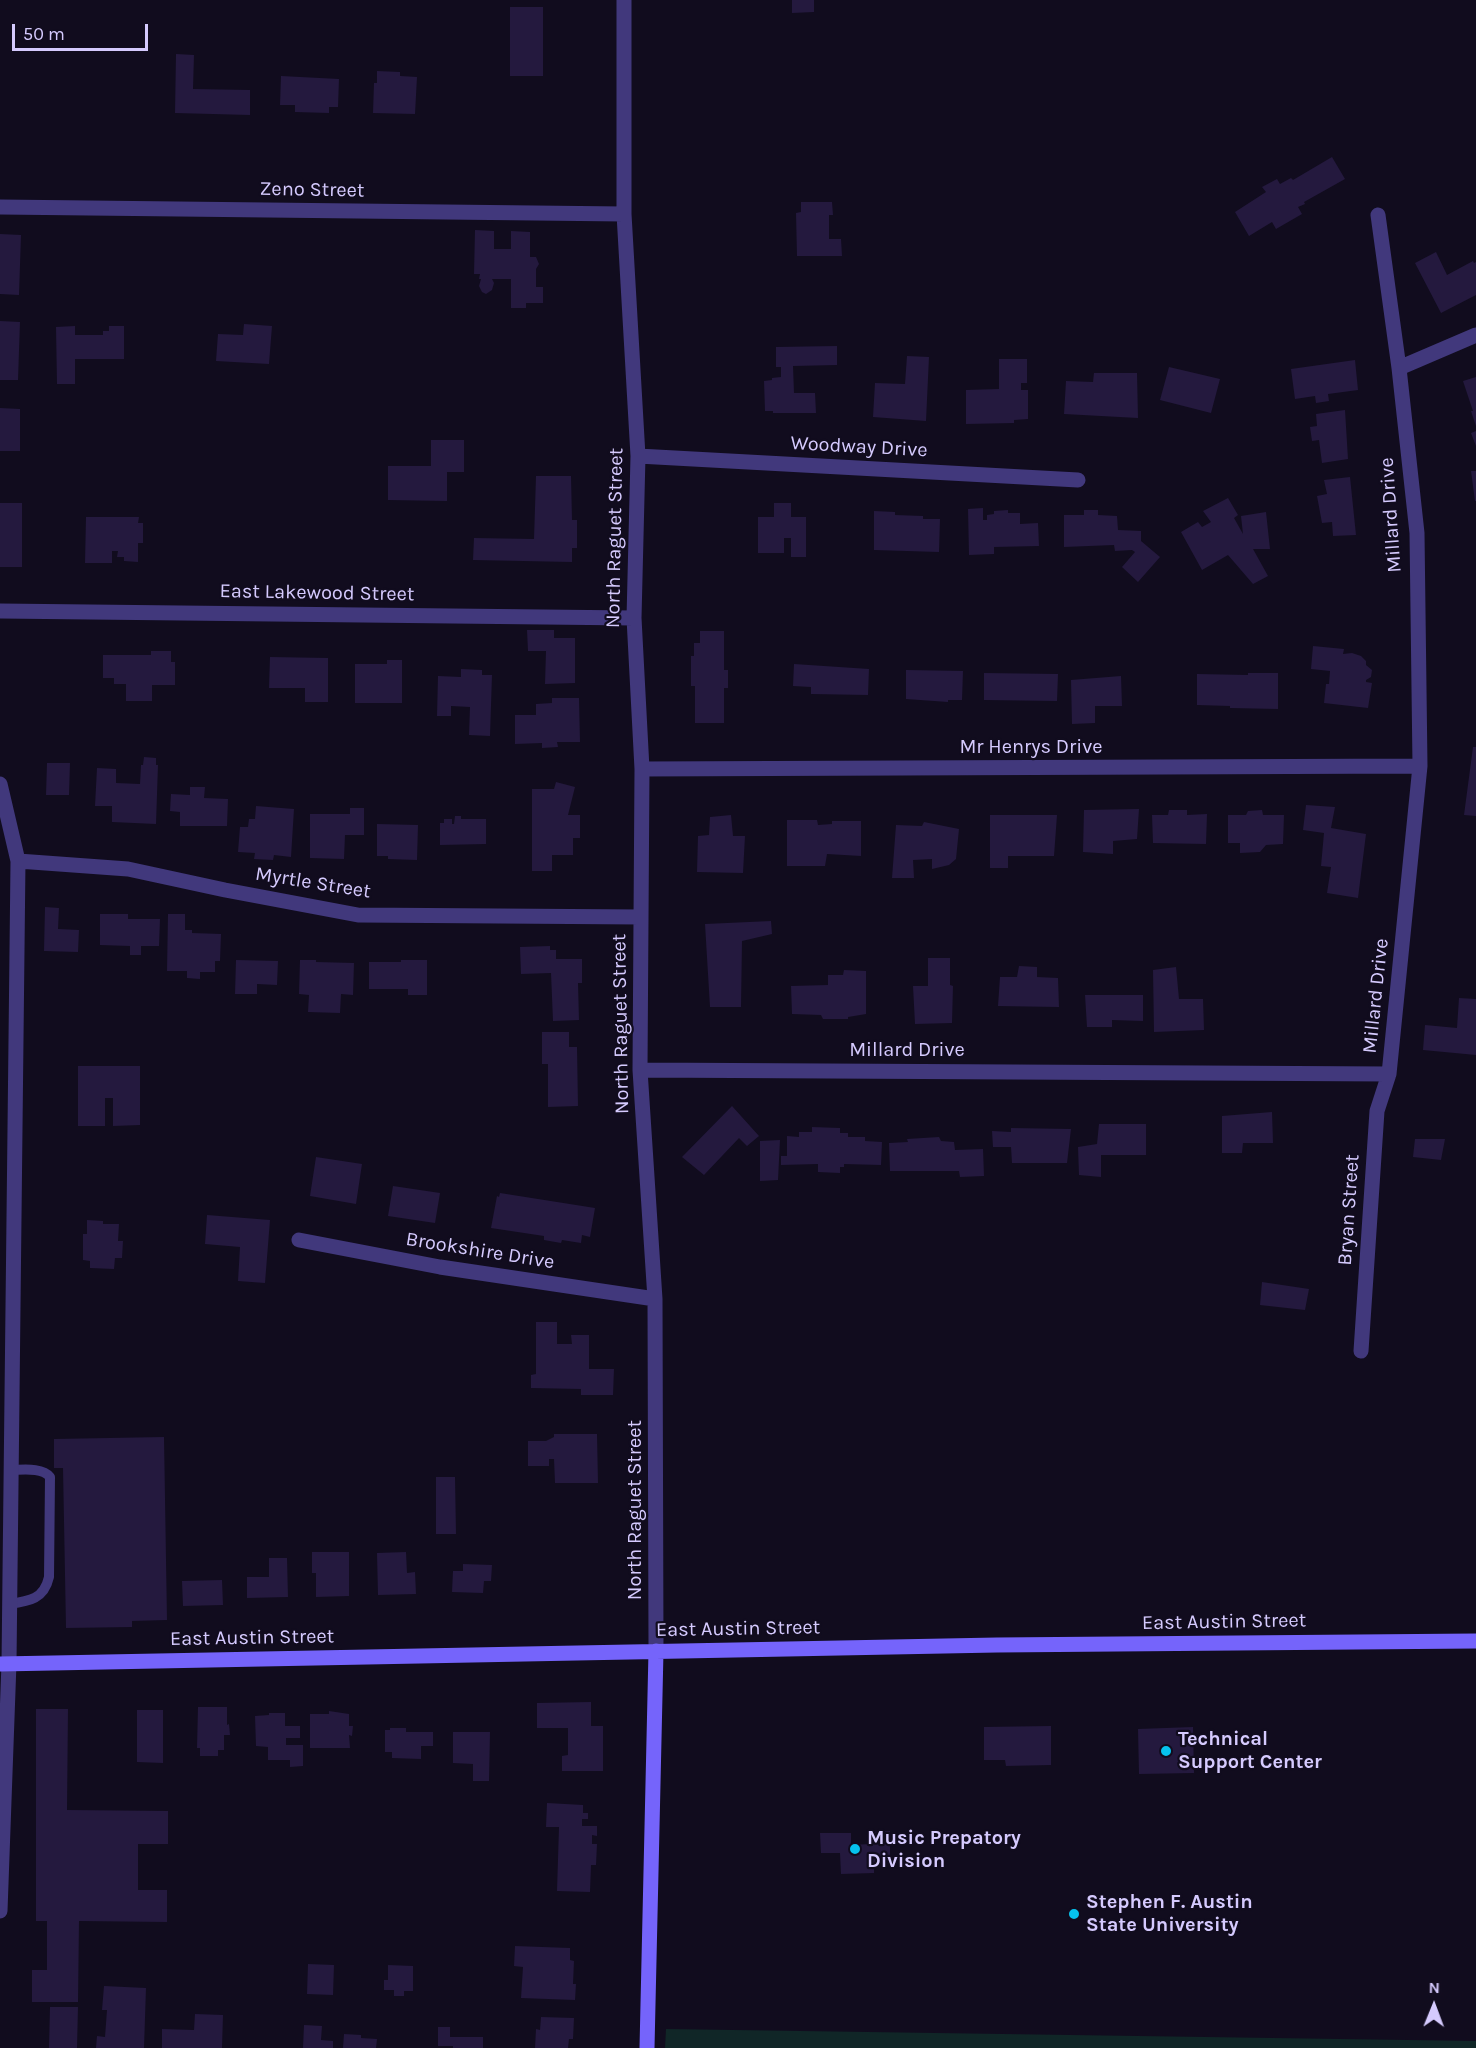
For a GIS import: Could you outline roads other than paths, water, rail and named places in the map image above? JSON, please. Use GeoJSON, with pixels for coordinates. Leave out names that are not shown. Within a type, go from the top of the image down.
{"type":"FeatureCollection","features":[{"type":"Feature","properties":{"kind":"main road","name":"East Austin Street"},"geometry":{"type":"LineString","coordinates":[[4,1663],[973,1645],[1476,1641]]}},
{"type":"Feature","properties":{"kind":"main road","name":"North Raguet Street"},"geometry":{"type":"LineString","coordinates":[[647,2048],[656,1651]]}},
{"type":"Feature","properties":{"kind":"street","name":"North Raguet Street"},"geometry":{"type":"LineString","coordinates":[[624,0],[624,214],[638,456],[634,618],[642,769],[640,1070],[655,1299],[656,1651]]}},
{"type":"Feature","properties":{"kind":"street","name":"Zeno Street"},"geometry":{"type":"LineString","coordinates":[[0,207],[624,214]]}},
{"type":"Feature","properties":{"kind":"street","name":"Millard Drive"},"geometry":{"type":"LineString","coordinates":[[640,1070],[1389,1074],[1420,766],[1417,533],[1399,368],[1378,215]]}},
{"type":"Feature","properties":{"kind":"street"},"geometry":{"type":"LineString","coordinates":[[1399,368],[1476,335]]}},
{"type":"Feature","properties":{"kind":"street","name":"Woodway Drive"},"geometry":{"type":"LineString","coordinates":[[638,456],[1078,480]]}},
{"type":"Feature","properties":{"kind":"street","name":"East Lakewood Street"},"geometry":{"type":"LineString","coordinates":[[0,611],[634,618]]}},
{"type":"Feature","properties":{"kind":"street","name":"Mr Henrys Drive"},"geometry":{"type":"LineString","coordinates":[[642,769],[1420,766]]}},
{"type":"Feature","properties":{"kind":"street"},"geometry":{"type":"LineString","coordinates":[[0,784],[18,861],[9,1604],[4,1663],[0,1911]]}},
{"type":"Feature","properties":{"kind":"street","name":"Myrtle Street"},"geometry":{"type":"LineString","coordinates":[[18,861],[128,869],[358,915],[641,917]]}},
{"type":"Feature","properties":{"kind":"street","name":"Bryan Street"},"geometry":{"type":"LineString","coordinates":[[1361,1351],[1377,1111],[1389,1074]]}},
{"type":"Feature","properties":{"kind":"street","name":"Brookshire Drive"},"geometry":{"type":"LineString","coordinates":[[299,1240],[440,1267],[655,1299]]}},
{"type":"Feature","properties":{"kind":"lane"},"geometry":{"type":"LineString","coordinates":[[9,1604],[30,1601],[39,1596],[46,1587],[49,1577],[50,1477],[42,1471],[11,1470]]}},
{"type":"Feature","properties":{"kind":"place","name":"Technical Support Center"},"geometry":{"type":"Point","coordinates":[1166,1751]}},
{"type":"Feature","properties":{"kind":"place","name":"Music Prepatory Division"},"geometry":{"type":"Point","coordinates":[855,1849]}},
{"type":"Feature","properties":{"kind":"place","name":"Stephen F. Austin State University"},"geometry":{"type":"Point","coordinates":[1074,1914]}}]}
